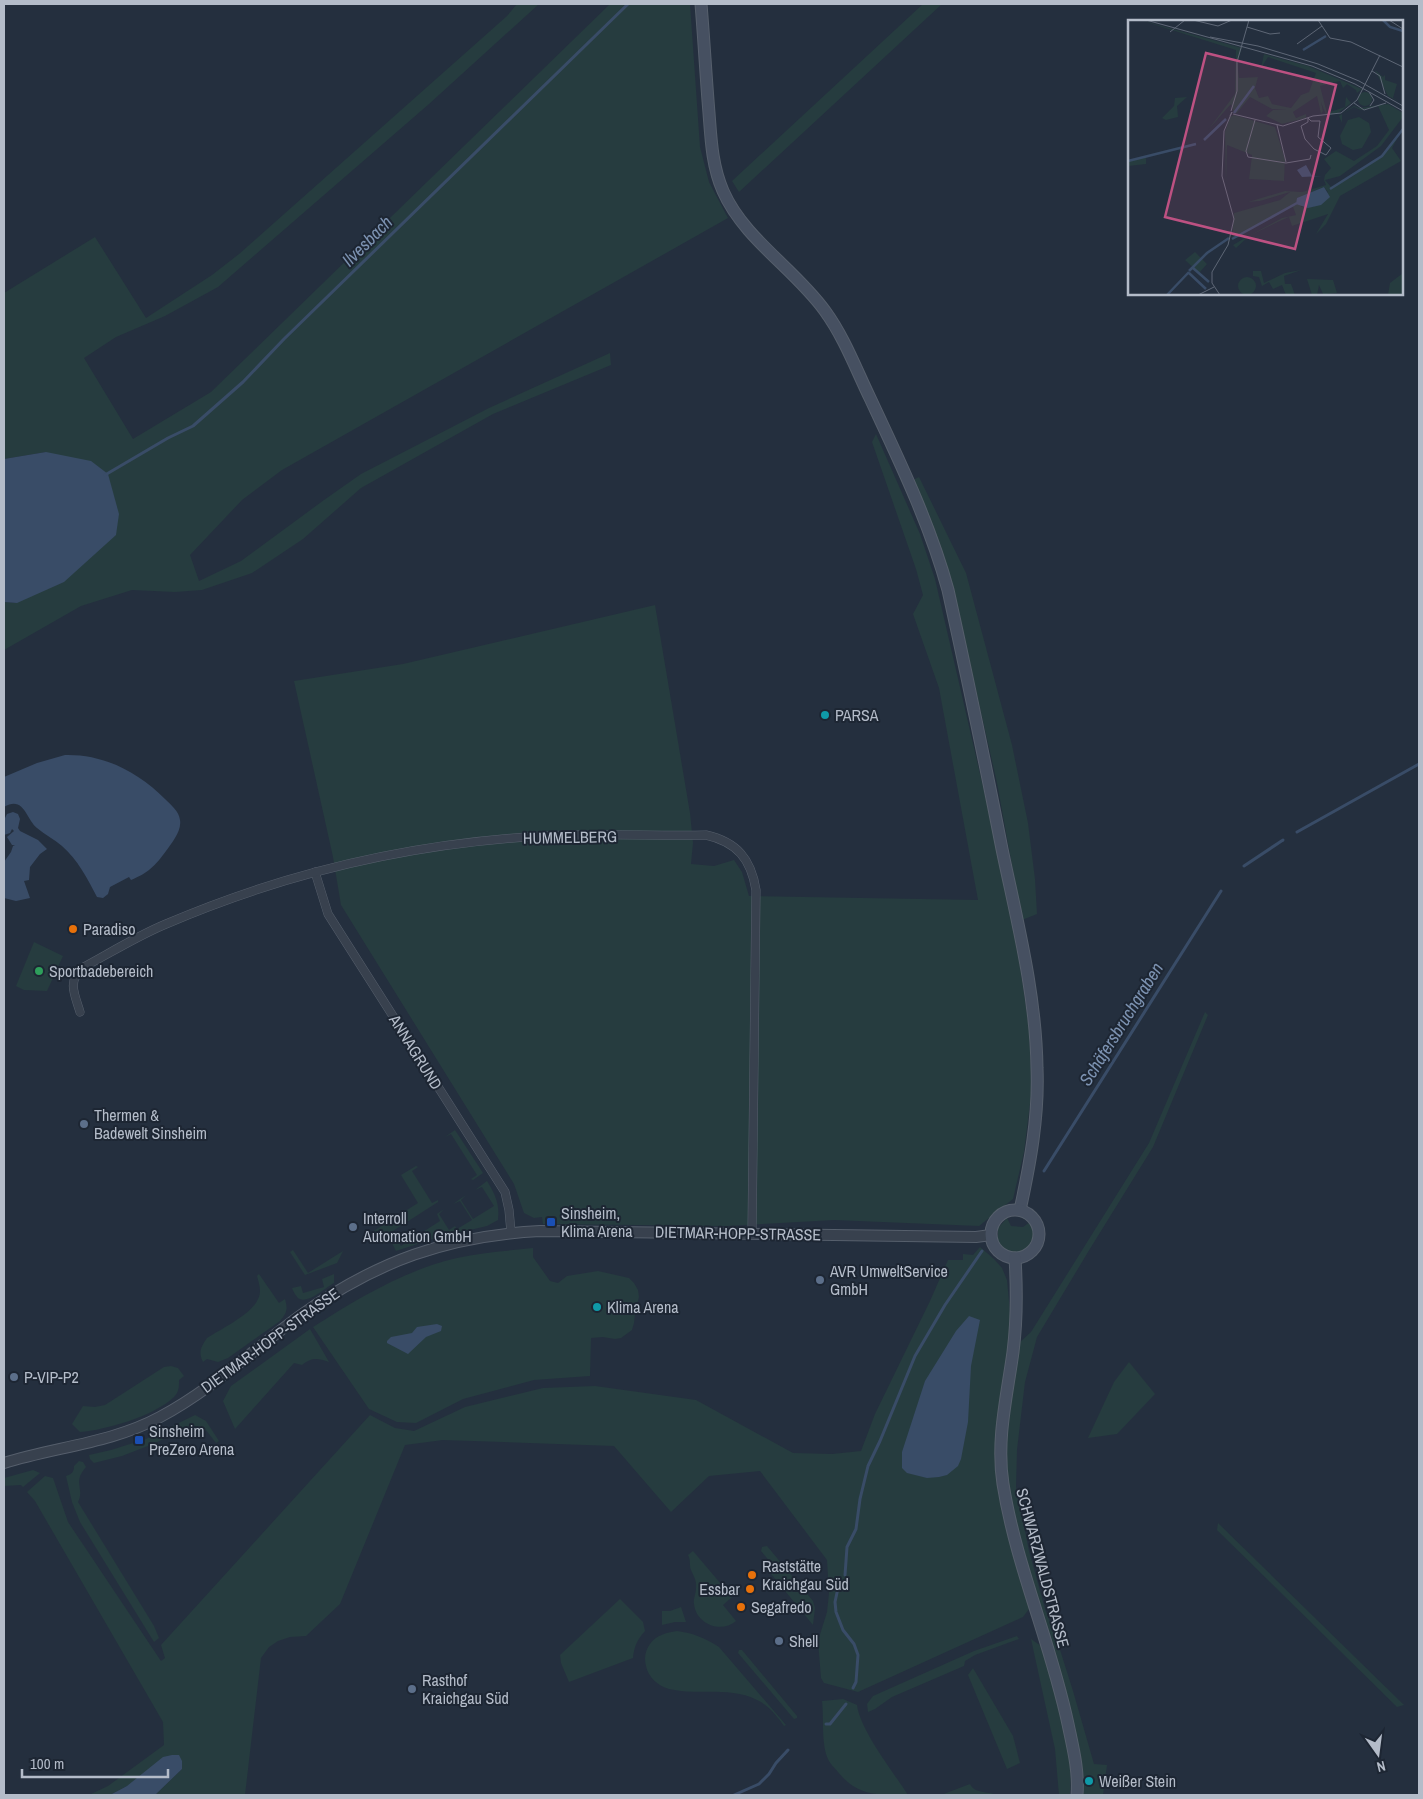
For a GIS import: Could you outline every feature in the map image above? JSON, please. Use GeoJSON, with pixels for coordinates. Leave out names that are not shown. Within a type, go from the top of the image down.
{"type":"FeatureCollection","features":[{"type":"Feature","properties":{"kind":"main road"},"geometry":{"type":"LineString","coordinates":[[701,4],[712,151],[719,181],[742,220],[814,297],[834,324],[882,423],[922,515],[948,590],[986,766],[1032,1000],[1038,1068],[1037,1093],[1034,1134],[1020,1210]]}},
{"type":"Feature","properties":{"kind":"main road"},"geometry":{"type":"LineString","coordinates":[[1011,1210],[1020,1210],[1035,1220],[1039,1228],[1039,1236],[1037,1245],[1031,1252],[1023,1257],[1014,1258],[998,1251],[993,1244],[991,1235],[994,1222],[999,1216],[1011,1210]]}},
{"type":"Feature","properties":{"kind":"main road","name":"SCHWARZWALDSTRASSE"},"geometry":{"type":"LineString","coordinates":[[1014,1258],[1017,1308],[1014,1350],[1002,1428],[1001,1462],[1003,1483],[1016,1541],[1054,1666],[1064,1708],[1077,1767],[1077,1795]]}},
{"type":"Feature","properties":{"kind":"street","name":"HUMMELBERG"},"geometry":{"type":"LineString","coordinates":[[80,1012],[73,988],[73,979],[82,968],[165,924],[241,896],[315,872],[411,851],[503,839],[545,836],[706,836],[720,838],[738,849],[751,872],[756,890],[752,1233]]}},
{"type":"Feature","properties":{"kind":"street","name":"ANNAGRUND"},"geometry":{"type":"LineString","coordinates":[[315,872],[328,914],[505,1192],[511,1232]]}},
{"type":"Feature","properties":{"kind":"street","name":"DIETMAR-HOPP-STRASSE"},"geometry":{"type":"LineString","coordinates":[[4,1462],[104,1439],[141,1426],[177,1407],[301,1315],[338,1290],[370,1273],[414,1254],[479,1236],[540,1231],[976,1237],[991,1235]]}},
{"type":"Feature","properties":{"kind":"green space"},"geometry":{"type":"Polygon","coordinates":[[[517,4],[539,4],[429,104],[218,287],[165,316],[116,337],[84,358],[133,439],[211,392],[610,4],[690,4],[700,147],[709,182],[728,218],[282,470],[242,500],[190,555],[199,581],[241,561],[361,474],[489,408],[610,353],[611,365],[493,414],[361,488],[303,539],[252,573],[202,590],[175,592],[132,590],[81,606],[4,650],[4,602],[17,603],[46,452],[4,459],[4,293],[95,237],[146,318],[212,275],[239,254],[507,16],[517,4]]]}},
{"type":"Feature","properties":{"kind":"green space"},"geometry":{"type":"Polygon","coordinates":[[[923,4],[942,4],[739,192],[732,181],[923,4]]]}},
{"type":"Feature","properties":{"kind":"green space"},"geometry":{"type":"Polygon","coordinates":[[[876,434],[920,534],[935,579],[999,856],[1020,966],[1029,1028],[1032,1088],[1024,1152],[1013,1199],[979,1226],[834,1220],[726,1226],[543,1224],[542,1217],[534,1218],[524,1213],[514,1184],[341,905],[333,857],[294,681],[403,664],[655,605],[690,813],[693,843],[691,864],[714,866],[734,860],[742,872],[749,896],[978,900],[939,688],[913,614],[923,595],[916,569],[872,442],[876,434]]]}},
{"type":"Feature","properties":{"kind":"green space"},"geometry":{"type":"Polygon","coordinates":[[[919,477],[966,573],[1012,745],[1028,823],[1037,914],[1022,920],[997,783],[951,579],[911,481],[919,477]]]}},
{"type":"Feature","properties":{"kind":"green space","name":"Sportbadebereich"},"geometry":{"type":"Polygon","coordinates":[[[34,942],[63,956],[47,991],[24,990],[16,986],[34,942]]]}},
{"type":"Feature","properties":{"kind":"green space"},"geometry":{"type":"Polygon","coordinates":[[[1205,1012],[1208,1015],[1153,1147],[1037,1337],[1025,1382],[1017,1450],[1016,1487],[1029,1551],[1045,1609],[1056,1637],[1094,1764],[1107,1765],[1103,1795],[1083,1795],[1082,1767],[1068,1705],[1010,1501],[1005,1448],[1018,1344],[1031,1332],[1149,1143],[1205,1012]]]}},
{"type":"Feature","properties":{"kind":"green space"},"geometry":{"type":"Polygon","coordinates":[[[455,1130],[483,1173],[473,1180],[471,1179],[477,1175],[451,1134],[445,1137],[455,1130]]]}},
{"type":"Feature","properties":{"kind":"green space"},"geometry":{"type":"Polygon","coordinates":[[[416,1166],[418,1167],[412,1171],[432,1203],[438,1200],[438,1202],[385,1236],[372,1232],[418,1203],[401,1175],[416,1166]]]}},
{"type":"Feature","properties":{"kind":"green space"},"geometry":{"type":"Polygon","coordinates":[[[487,1181],[496,1199],[498,1220],[487,1226],[436,1238],[396,1251],[392,1243],[397,1240],[401,1246],[440,1221],[437,1214],[444,1209],[439,1214],[449,1230],[455,1226],[457,1229],[472,1220],[460,1201],[453,1204],[466,1195],[461,1200],[473,1219],[494,1206],[482,1187],[475,1190],[487,1181]]]}},
{"type":"Feature","properties":{"kind":"green space"},"geometry":{"type":"Polygon","coordinates":[[[1007,1218],[1011,1226],[1023,1227],[1030,1222],[1034,1231],[1032,1244],[1021,1253],[1007,1252],[998,1242],[998,1228],[1007,1218]]]}},
{"type":"Feature","properties":{"kind":"green space"},"geometry":{"type":"Polygon","coordinates":[[[980,1247],[1002,1268],[1007,1280],[1011,1322],[997,1482],[1006,1528],[1029,1603],[1029,1609],[1023,1617],[858,1692],[824,1683],[821,1678],[818,1641],[827,1612],[829,1593],[827,1560],[760,1471],[709,1476],[671,1512],[614,1446],[443,1440],[405,1445],[340,1604],[306,1636],[290,1637],[278,1641],[269,1647],[261,1658],[245,1795],[155,1795],[182,1769],[127,1786],[110,1795],[89,1795],[108,1786],[164,1745],[163,1722],[35,1501],[27,1492],[45,1476],[53,1478],[68,1522],[161,1661],[165,1658],[161,1645],[370,1415],[395,1428],[414,1431],[465,1407],[543,1388],[595,1386],[696,1400],[793,1453],[832,1454],[861,1451],[875,1414],[948,1260],[963,1260],[963,1254],[973,1255],[980,1247]]]}},
{"type":"Feature","properties":{"kind":"green space"},"geometry":{"type":"Polygon","coordinates":[[[533,1248],[533,1257],[550,1281],[558,1283],[567,1276],[598,1271],[629,1278],[638,1290],[639,1297],[632,1330],[621,1338],[591,1338],[590,1376],[534,1380],[463,1399],[416,1423],[397,1422],[369,1409],[313,1327],[382,1286],[438,1263],[485,1253],[533,1248]]]}},
{"type":"Feature","properties":{"kind":"green space"},"geometry":{"type":"Polygon","coordinates":[[[293,1250],[308,1273],[343,1251],[337,1263],[305,1275],[290,1252],[293,1250]]]}},
{"type":"Feature","properties":{"kind":"green space"},"geometry":{"type":"Polygon","coordinates":[[[259,1274],[279,1303],[285,1299],[287,1308],[284,1316],[280,1321],[228,1358],[218,1362],[207,1359],[203,1362],[201,1350],[207,1338],[243,1316],[255,1305],[260,1293],[257,1276],[259,1274]]]}},
{"type":"Feature","properties":{"kind":"green space"},"geometry":{"type":"Polygon","coordinates":[[[334,1274],[334,1283],[311,1298],[302,1300],[298,1298],[292,1288],[301,1286],[303,1293],[324,1287],[322,1279],[334,1274]]]}},
{"type":"Feature","properties":{"kind":"green space"},"geometry":{"type":"Polygon","coordinates":[[[310,1329],[329,1362],[315,1359],[302,1365],[294,1363],[235,1429],[223,1401],[231,1386],[310,1329]]]}},
{"type":"Feature","properties":{"kind":"green space"},"geometry":{"type":"Polygon","coordinates":[[[1129,1362],[1155,1394],[1117,1434],[1088,1438],[1114,1382],[1129,1362]]]}},
{"type":"Feature","properties":{"kind":"green space"},"geometry":{"type":"Polygon","coordinates":[[[164,1367],[178,1368],[184,1376],[179,1380],[176,1395],[155,1410],[129,1421],[91,1431],[80,1432],[72,1424],[83,1406],[95,1407],[105,1405],[164,1367]]]}},
{"type":"Feature","properties":{"kind":"green space"},"geometry":{"type":"Polygon","coordinates":[[[195,1415],[206,1421],[219,1441],[216,1443],[206,1430],[202,1436],[197,1430],[187,1428],[122,1456],[94,1463],[90,1459],[89,1455],[146,1439],[195,1415]]]}},
{"type":"Feature","properties":{"kind":"green space"},"geometry":{"type":"Polygon","coordinates":[[[79,1461],[83,1462],[86,1467],[79,1481],[80,1497],[78,1502],[154,1626],[159,1638],[154,1642],[80,1522],[72,1502],[66,1476],[74,1470],[74,1466],[79,1461]]]}},
{"type":"Feature","properties":{"kind":"green space"},"geometry":{"type":"Polygon","coordinates":[[[33,1470],[40,1473],[23,1487],[21,1485],[4,1486],[4,1478],[33,1470]]]}},
{"type":"Feature","properties":{"kind":"green space"},"geometry":{"type":"Polygon","coordinates":[[[1218,1523],[1404,1705],[1397,1707],[1217,1530],[1218,1523]]]}},
{"type":"Feature","properties":{"kind":"green space"},"geometry":{"type":"Polygon","coordinates":[[[767,1546],[813,1601],[815,1608],[813,1625],[767,1569],[772,1564],[761,1551],[762,1547],[767,1546]]]}},
{"type":"Feature","properties":{"kind":"green space"},"geometry":{"type":"Polygon","coordinates":[[[693,1551],[732,1597],[723,1605],[736,1621],[730,1625],[717,1627],[710,1625],[699,1617],[696,1611],[694,1602],[696,1583],[690,1568],[688,1555],[693,1551]]]}},
{"type":"Feature","properties":{"kind":"green space"},"geometry":{"type":"Polygon","coordinates":[[[620,1599],[643,1622],[645,1631],[636,1644],[633,1658],[569,1682],[561,1663],[560,1655],[620,1599]]]}},
{"type":"Feature","properties":{"kind":"green space"},"geometry":{"type":"Polygon","coordinates":[[[681,1607],[686,1622],[662,1625],[662,1611],[670,1611],[681,1607]]]}},
{"type":"Feature","properties":{"kind":"green space"},"geometry":{"type":"Polygon","coordinates":[[[677,1631],[699,1636],[719,1647],[786,1725],[784,1726],[765,1705],[746,1696],[724,1692],[680,1691],[665,1688],[657,1683],[649,1674],[646,1666],[645,1657],[647,1649],[658,1636],[677,1631]]]}},
{"type":"Feature","properties":{"kind":"green space"},"geometry":{"type":"Polygon","coordinates":[[[1017,1636],[1019,1639],[975,1655],[965,1661],[964,1666],[892,1697],[868,1712],[867,1704],[873,1696],[974,1651],[1017,1636]]]}},
{"type":"Feature","properties":{"kind":"green space"},"geometry":{"type":"Polygon","coordinates":[[[1031,1639],[1041,1646],[1061,1709],[1071,1769],[1070,1795],[1059,1795],[1055,1749],[1031,1639]]]}},
{"type":"Feature","properties":{"kind":"green space"},"geometry":{"type":"Polygon","coordinates":[[[739,1650],[742,1650],[797,1718],[794,1719],[738,1653],[739,1650]]]}},
{"type":"Feature","properties":{"kind":"green space"},"geometry":{"type":"Polygon","coordinates":[[[973,1668],[1013,1736],[1020,1763],[1007,1769],[968,1675],[973,1668]]]}},
{"type":"Feature","properties":{"kind":"green space"},"geometry":{"type":"Polygon","coordinates":[[[843,1699],[857,1705],[864,1727],[908,1795],[878,1794],[861,1790],[846,1780],[830,1763],[824,1746],[822,1701],[843,1699]]]}},
{"type":"Feature","properties":{"kind":"green space"},"geometry":{"type":"Polygon","coordinates":[[[970,1784],[978,1791],[997,1795],[941,1795],[970,1784]]]}},
{"type":"Feature","properties":{"kind":"water"},"geometry":{"type":"Polygon","coordinates":[[[46,452],[91,461],[108,474],[119,514],[116,535],[64,582],[17,603],[4,602],[4,459],[46,452]]]}},
{"type":"Feature","properties":{"kind":"water"},"geometry":{"type":"Polygon","coordinates":[[[65,755],[79,755],[120,766],[155,789],[174,808],[179,817],[180,824],[176,837],[155,865],[147,872],[131,880],[129,877],[110,887],[108,894],[103,898],[97,897],[82,870],[68,851],[37,828],[20,806],[11,804],[4,807],[4,777],[37,763],[65,755]]]}},
{"type":"Feature","properties":{"kind":"water"},"geometry":{"type":"Polygon","coordinates":[[[13,812],[18,814],[20,819],[18,828],[20,831],[38,840],[47,849],[40,854],[30,867],[29,880],[24,881],[30,898],[16,901],[4,898],[4,862],[15,845],[12,845],[7,837],[14,831],[12,829],[10,833],[4,835],[4,820],[7,814],[13,812]]]}},
{"type":"Feature","properties":{"kind":"water"},"geometry":{"type":"Polygon","coordinates":[[[969,1316],[980,1320],[971,1366],[968,1422],[961,1459],[958,1466],[947,1475],[927,1478],[907,1473],[902,1468],[902,1452],[925,1381],[956,1331],[969,1316]]]}},
{"type":"Feature","properties":{"kind":"water"},"geometry":{"type":"Polygon","coordinates":[[[437,1324],[442,1326],[441,1331],[426,1337],[408,1354],[387,1343],[391,1337],[412,1333],[417,1327],[437,1324]]]}},
{"type":"Feature","properties":{"kind":"water"},"geometry":{"type":"Polygon","coordinates":[[[179,1755],[182,1761],[182,1769],[155,1795],[110,1795],[127,1786],[163,1757],[179,1755]]]}},
{"type":"Feature","properties":{"kind":"waterway","name":"Ilvesbach"},"geometry":{"type":"LineString","coordinates":[[105,475],[168,438],[193,426],[243,382],[284,339],[628,4]]}},
{"type":"Feature","properties":{"kind":"waterway","name":"Schäfersbruchgraben"},"geometry":{"type":"LineString","coordinates":[[1297,832],[1419,764]]}},
{"type":"Feature","properties":{"kind":"waterway","name":"Schäfersbruchgraben"},"geometry":{"type":"LineString","coordinates":[[1244,866],[1283,840]]}},
{"type":"Feature","properties":{"kind":"waterway","name":"Schäfersbruchgraben"},"geometry":{"type":"LineString","coordinates":[[1044,1171],[1221,891]]}},
{"type":"Feature","properties":{"kind":"waterway","name":"Schäfersbruchgraben"},"geometry":{"type":"LineString","coordinates":[[845,1575],[847,1547],[856,1529],[860,1499],[868,1466],[915,1356],[945,1305],[982,1251]]}},
{"type":"Feature","properties":{"kind":"waterway","name":"Schäfersbruchgraben"},"geometry":{"type":"LineString","coordinates":[[838,1588],[835,1602],[836,1612],[843,1630],[854,1644],[858,1655],[856,1682],[853,1688]]}},
{"type":"Feature","properties":{"kind":"waterway","name":"Schäfersbruchgraben"},"geometry":{"type":"LineString","coordinates":[[826,1724],[830,1724],[846,1704]]}},
{"type":"Feature","properties":{"kind":"waterway","name":"Schäfersbruchgraben"},"geometry":{"type":"LineString","coordinates":[[734,1795],[759,1784],[788,1750]]}},
{"type":"Feature","properties":{"kind":"place","name":"PARSA"},"geometry":{"type":"Point","coordinates":[825,715]}},
{"type":"Feature","properties":{"kind":"place","name":"Paradiso"},"geometry":{"type":"Point","coordinates":[73,929]}},
{"type":"Feature","properties":{"kind":"place","name":"Sportbadebereich"},"geometry":{"type":"Point","coordinates":[39,971]}},
{"type":"Feature","properties":{"kind":"place","name":"Thermen & Badewelt Sinsheim"},"geometry":{"type":"Point","coordinates":[84,1124]}},
{"type":"Feature","properties":{"kind":"place","name":"Sinsheim, Klima Arena"},"geometry":{"type":"Point","coordinates":[551,1222]}},
{"type":"Feature","properties":{"kind":"place","name":"Interroll Automation GmbH"},"geometry":{"type":"Point","coordinates":[353,1227]}},
{"type":"Feature","properties":{"kind":"place","name":"AVR UmweltService GmbH"},"geometry":{"type":"Point","coordinates":[820,1280]}},
{"type":"Feature","properties":{"kind":"place","name":"Klima Arena"},"geometry":{"type":"Point","coordinates":[597,1307]}},
{"type":"Feature","properties":{"kind":"place","name":"P-VIP-P2"},"geometry":{"type":"Point","coordinates":[14,1377]}},
{"type":"Feature","properties":{"kind":"place","name":"Sinsheim PreZero Arena"},"geometry":{"type":"Point","coordinates":[139,1440]}},
{"type":"Feature","properties":{"kind":"place","name":"Raststätte Kraichgau Süd"},"geometry":{"type":"Point","coordinates":[752,1575]}},
{"type":"Feature","properties":{"kind":"place","name":"Essbar"},"geometry":{"type":"Point","coordinates":[750,1589]}},
{"type":"Feature","properties":{"kind":"place","name":"Segafredo"},"geometry":{"type":"Point","coordinates":[741,1607]}},
{"type":"Feature","properties":{"kind":"place","name":"Shell"},"geometry":{"type":"Point","coordinates":[779,1641]}},
{"type":"Feature","properties":{"kind":"place","name":"Rasthof Kraichgau Süd"},"geometry":{"type":"Point","coordinates":[412,1689]}},
{"type":"Feature","properties":{"kind":"place","name":"Weißer Stein"},"geometry":{"type":"Point","coordinates":[1089,1781]}}]}
